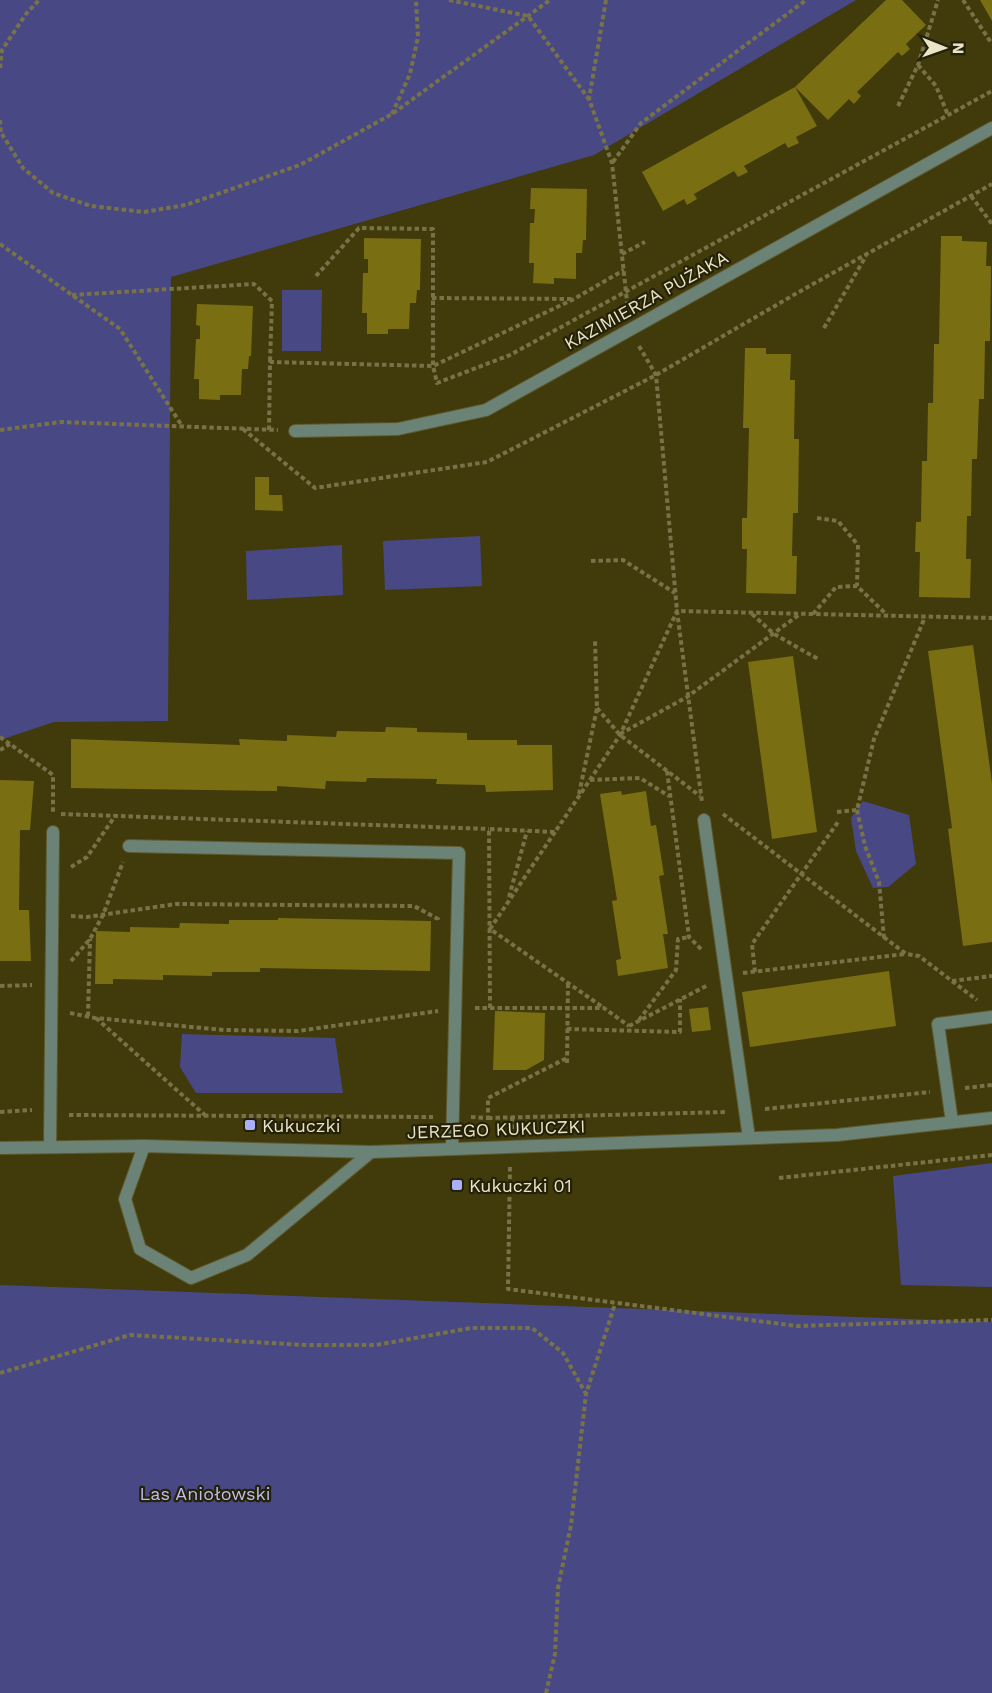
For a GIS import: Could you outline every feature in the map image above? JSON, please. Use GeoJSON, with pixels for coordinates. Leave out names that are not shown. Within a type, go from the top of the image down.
{"type":"FeatureCollection","features":[{"type":"Feature","properties":{"kind":"street","name":"KAZIMIERZA PUŻAKA"},"geometry":{"type":"LineString","coordinates":[[295,431],[399,429],[486,410],[992,128]]}},
{"type":"Feature","properties":{"kind":"street"},"geometry":{"type":"LineString","coordinates":[[704,820],[749,1138]]}},
{"type":"Feature","properties":{"kind":"street"},"geometry":{"type":"LineString","coordinates":[[50,1147],[53,832]]}},
{"type":"Feature","properties":{"kind":"street"},"geometry":{"type":"LineString","coordinates":[[129,846],[459,853],[452,1149]]}},
{"type":"Feature","properties":{"kind":"street"},"geometry":{"type":"LineString","coordinates":[[952,1122],[938,1024],[992,1017]]}},
{"type":"Feature","properties":{"kind":"street","name":"JERZEGO KUKUCZKI"},"geometry":{"type":"LineString","coordinates":[[0,1148],[144,1146],[371,1152],[837,1135],[992,1118]]}},
{"type":"Feature","properties":{"kind":"street"},"geometry":{"type":"LineString","coordinates":[[144,1146],[125,1198],[141,1249],[191,1278],[247,1255],[371,1152]]}},
{"type":"Feature","properties":{"kind":"path"},"geometry":{"type":"LineString","coordinates":[[0,68],[2,50],[26,14],[39,0]]}},
{"type":"Feature","properties":{"kind":"path"},"geometry":{"type":"LineString","coordinates":[[392,114],[410,74],[418,37],[416,0]]}},
{"type":"Feature","properties":{"kind":"path"},"geometry":{"type":"LineString","coordinates":[[449,0],[528,16],[589,99],[612,163],[630,329],[656,375],[675,593],[704,820]]}},
{"type":"Feature","properties":{"kind":"path"},"geometry":{"type":"LineString","coordinates":[[0,120],[1,134],[23,168],[53,193],[91,206],[144,212],[186,205],[300,165],[392,114],[550,0]]}},
{"type":"Feature","properties":{"kind":"path"},"geometry":{"type":"LineString","coordinates":[[589,99],[606,0]]}},
{"type":"Feature","properties":{"kind":"path"},"geometry":{"type":"LineString","coordinates":[[612,163],[641,123],[806,0]]}},
{"type":"Feature","properties":{"kind":"path"},"geometry":{"type":"LineString","coordinates":[[898,106],[918,65],[938,0]]}},
{"type":"Feature","properties":{"kind":"path"},"geometry":{"type":"LineString","coordinates":[[963,0],[992,44]]}},
{"type":"Feature","properties":{"kind":"path"},"geometry":{"type":"LineString","coordinates":[[918,65],[936,86],[948,115]]}},
{"type":"Feature","properties":{"kind":"path"},"geometry":{"type":"LineString","coordinates":[[316,276],[359,228],[433,229],[433,366],[437,383],[510,355],[992,91]]}},
{"type":"Feature","properties":{"kind":"path"},"geometry":{"type":"LineString","coordinates":[[243,429],[315,488],[487,462],[656,375],[992,184]]}},
{"type":"Feature","properties":{"kind":"path"},"geometry":{"type":"LineString","coordinates":[[971,196],[992,224]]}},
{"type":"Feature","properties":{"kind":"path"},"geometry":{"type":"LineString","coordinates":[[622,254],[645,242]]}},
{"type":"Feature","properties":{"kind":"path"},"geometry":{"type":"LineString","coordinates":[[0,244],[120,329],[182,427]]}},
{"type":"Feature","properties":{"kind":"path"},"geometry":{"type":"LineString","coordinates":[[824,328],[867,254]]}},
{"type":"Feature","properties":{"kind":"path"},"geometry":{"type":"LineString","coordinates":[[270,362],[433,366],[574,299],[624,270]]}},
{"type":"Feature","properties":{"kind":"path"},"geometry":{"type":"LineString","coordinates":[[72,295],[254,284],[272,301],[269,430]]}},
{"type":"Feature","properties":{"kind":"path"},"geometry":{"type":"LineString","coordinates":[[432,298],[574,299]]}},
{"type":"Feature","properties":{"kind":"path"},"geometry":{"type":"LineString","coordinates":[[0,430],[61,422],[295,431]]}},
{"type":"Feature","properties":{"kind":"path"},"geometry":{"type":"LineString","coordinates":[[817,518],[838,521],[858,545],[857,586]]}},
{"type":"Feature","properties":{"kind":"path"},"geometry":{"type":"LineString","coordinates":[[591,561],[622,560],[675,593]]}},
{"type":"Feature","properties":{"kind":"path"},"geometry":{"type":"LineString","coordinates":[[813,614],[836,587],[857,586],[888,616]]}},
{"type":"Feature","properties":{"kind":"path"},"geometry":{"type":"LineString","coordinates":[[677,611],[992,618]]}},
{"type":"Feature","properties":{"kind":"path"},"geometry":{"type":"LineString","coordinates":[[490,929],[620,735],[677,611]]}},
{"type":"Feature","properties":{"kind":"path"},"geometry":{"type":"LineString","coordinates":[[751,613],[774,634],[818,659]]}},
{"type":"Feature","properties":{"kind":"path"},"geometry":{"type":"LineString","coordinates":[[620,735],[687,697],[800,614]]}},
{"type":"Feature","properties":{"kind":"path"},"geometry":{"type":"LineString","coordinates":[[884,938],[879,882],[865,846],[857,810],[874,739],[925,617]]}},
{"type":"Feature","properties":{"kind":"path"},"geometry":{"type":"LineString","coordinates":[[579,796],[597,708],[595,640]]}},
{"type":"Feature","properties":{"kind":"path"},"geometry":{"type":"LineString","coordinates":[[597,708],[620,735],[710,804]]}},
{"type":"Feature","properties":{"kind":"path"},"geometry":{"type":"LineString","coordinates":[[0,737],[53,775],[53,832]]}},
{"type":"Feature","properties":{"kind":"path"},"geometry":{"type":"LineString","coordinates":[[0,750],[10,744]]}},
{"type":"Feature","properties":{"kind":"path"},"geometry":{"type":"LineString","coordinates":[[667,771],[689,937],[727,975]]}},
{"type":"Feature","properties":{"kind":"path"},"geometry":{"type":"LineString","coordinates":[[590,780],[640,778],[670,796]]}},
{"type":"Feature","properties":{"kind":"path"},"geometry":{"type":"LineString","coordinates":[[837,812],[857,810]]}},
{"type":"Feature","properties":{"kind":"path"},"geometry":{"type":"LineString","coordinates":[[719,811],[906,954]]}},
{"type":"Feature","properties":{"kind":"path"},"geometry":{"type":"LineString","coordinates":[[53,814],[555,832]]}},
{"type":"Feature","properties":{"kind":"path"},"geometry":{"type":"LineString","coordinates":[[52,878],[87,857],[115,816]]}},
{"type":"Feature","properties":{"kind":"path"},"geometry":{"type":"LineString","coordinates":[[755,972],[752,944],[838,822]]}},
{"type":"Feature","properties":{"kind":"path"},"geometry":{"type":"LineString","coordinates":[[489,829],[490,1008]]}},
{"type":"Feature","properties":{"kind":"path"},"geometry":{"type":"LineString","coordinates":[[508,902],[527,831]]}},
{"type":"Feature","properties":{"kind":"path"},"geometry":{"type":"LineString","coordinates":[[0,986],[51,984],[90,939],[103,915],[129,846]]}},
{"type":"Feature","properties":{"kind":"path"},"geometry":{"type":"LineString","coordinates":[[52,915],[87,917],[176,904],[414,906],[438,919],[438,931]]}},
{"type":"Feature","properties":{"kind":"path"},"geometry":{"type":"LineString","coordinates":[[490,929],[629,1028]]}},
{"type":"Feature","properties":{"kind":"path"},"geometry":{"type":"LineString","coordinates":[[638,1021],[676,970],[678,939],[689,937]]}},
{"type":"Feature","properties":{"kind":"path"},"geometry":{"type":"LineString","coordinates":[[87,1016],[90,939]]}},
{"type":"Feature","properties":{"kind":"path"},"geometry":{"type":"LineString","coordinates":[[629,1028],[638,1021],[727,975],[906,954],[919,956],[984,1005]]}},
{"type":"Feature","properties":{"kind":"path"},"geometry":{"type":"LineString","coordinates":[[952,981],[992,976]]}},
{"type":"Feature","properties":{"kind":"path"},"geometry":{"type":"LineString","coordinates":[[0,1112],[41,1110],[59,1114],[207,1117],[488,1118],[488,1098],[567,1060],[567,983]]}},
{"type":"Feature","properties":{"kind":"path"},"geometry":{"type":"LineString","coordinates":[[567,1029],[629,1028],[680,1032],[680,999]]}},
{"type":"Feature","properties":{"kind":"path"},"geometry":{"type":"LineString","coordinates":[[438,1000],[438,1011]]}},
{"type":"Feature","properties":{"kind":"path"},"geometry":{"type":"LineString","coordinates":[[51,1010],[95,1018],[224,1030],[298,1031],[455,1008],[604,1008]]}},
{"type":"Feature","properties":{"kind":"path"},"geometry":{"type":"LineString","coordinates":[[95,1018],[207,1117]]}},
{"type":"Feature","properties":{"kind":"path"},"geometry":{"type":"LineString","coordinates":[[512,1117],[508,1289],[797,1326],[992,1320]]}},
{"type":"Feature","properties":{"kind":"path"},"geometry":{"type":"LineString","coordinates":[[779,1178],[992,1155]]}},
{"type":"Feature","properties":{"kind":"path"},"geometry":{"type":"LineString","coordinates":[[546,1693],[555,1654],[558,1588],[571,1525],[586,1394],[615,1304]]}},
{"type":"Feature","properties":{"kind":"path"},"geometry":{"type":"LineString","coordinates":[[0,1374],[130,1335],[304,1345],[376,1345],[471,1328],[532,1328],[563,1353],[586,1394]]}},
{"type":"Feature","properties":{"kind":"green space"},"geometry":{"type":"Polygon","coordinates":[[[0,0],[856,0],[594,155],[171,277],[168,721],[54,722],[0,740],[0,0]]]}},
{"type":"Feature","properties":{"kind":"green space"},"geometry":{"type":"Polygon","coordinates":[[[282,290],[322,290],[321,351],[282,351],[282,290]]]}},
{"type":"Feature","properties":{"kind":"green space"},"geometry":{"type":"Polygon","coordinates":[[[480,536],[482,586],[385,590],[383,541],[480,536]]]}},
{"type":"Feature","properties":{"kind":"green space"},"geometry":{"type":"Polygon","coordinates":[[[342,545],[343,595],[247,600],[246,551],[342,545]]]}},
{"type":"Feature","properties":{"kind":"green space"},"geometry":{"type":"Polygon","coordinates":[[[863,801],[909,815],[916,864],[888,887],[873,888],[856,851],[851,818],[863,801]]]}},
{"type":"Feature","properties":{"kind":"green space"},"geometry":{"type":"Polygon","coordinates":[[[182,1034],[335,1038],[343,1093],[196,1093],[180,1067],[182,1034]]]}},
{"type":"Feature","properties":{"kind":"green space"},"geometry":{"type":"Polygon","coordinates":[[[992,1163],[992,1287],[901,1285],[893,1176],[992,1163]]]}},
{"type":"Feature","properties":{"kind":"green space","name":"Las Aniołowski"},"geometry":{"type":"Polygon","coordinates":[[[0,1285],[992,1322],[992,1693],[0,1693],[0,1285]]]}},
{"type":"Feature","properties":{"kind":"building"},"geometry":{"type":"Polygon","coordinates":[[[886,0],[902,0],[926,25],[906,44],[910,49],[902,56],[898,52],[857,92],[861,96],[854,104],[849,99],[828,120],[795,87],[886,0]]]}},
{"type":"Feature","properties":{"kind":"building"},"geometry":{"type":"Polygon","coordinates":[[[980,0],[992,0],[992,21],[980,0]]]}},
{"type":"Feature","properties":{"kind":"building"},"geometry":{"type":"Polygon","coordinates":[[[795,87],[817,126],[796,137],[799,143],[788,148],[785,143],[744,166],[748,172],[738,177],[734,171],[694,194],[697,199],[687,205],[684,199],[663,211],[642,172],[795,87]]]}},
{"type":"Feature","properties":{"kind":"building"},"geometry":{"type":"Polygon","coordinates":[[[531,188],[587,189],[586,240],[583,240],[582,253],[576,253],[576,279],[554,278],[554,284],[533,283],[534,263],[529,263],[530,223],[534,223],[535,209],[530,209],[531,188]]]}},
{"type":"Feature","properties":{"kind":"building"},"geometry":{"type":"Polygon","coordinates":[[[941,236],[962,236],[962,241],[987,242],[986,266],[991,266],[990,341],[985,341],[984,399],[979,399],[977,459],[972,459],[971,516],[967,516],[966,559],[971,559],[970,598],[919,597],[920,552],[915,552],[916,522],[921,522],[922,461],[927,461],[928,403],[933,403],[934,344],[939,344],[941,236]]]}},
{"type":"Feature","properties":{"kind":"building"},"geometry":{"type":"Polygon","coordinates":[[[364,238],[421,239],[420,290],[417,290],[416,303],[410,303],[409,329],[388,329],[388,334],[367,334],[367,313],[362,313],[363,273],[368,273],[368,259],[364,259],[364,238]]]}},
{"type":"Feature","properties":{"kind":"building"},"geometry":{"type":"Polygon","coordinates":[[[197,304],[253,306],[251,356],[249,356],[248,369],[242,369],[241,395],[220,395],[220,400],[199,399],[199,379],[194,379],[196,339],[200,339],[200,326],[196,325],[197,304]]]}},
{"type":"Feature","properties":{"kind":"building"},"geometry":{"type":"Polygon","coordinates":[[[745,348],[766,348],[766,354],[791,354],[790,380],[795,380],[794,439],[799,439],[798,513],[793,513],[792,556],[797,556],[796,594],[746,593],[747,549],[742,549],[742,518],[747,518],[749,428],[743,428],[745,348]]]}},
{"type":"Feature","properties":{"kind":"building"},"geometry":{"type":"Polygon","coordinates":[[[255,477],[269,477],[269,495],[282,495],[283,511],[255,510],[255,477]]]}},
{"type":"Feature","properties":{"kind":"building"},"geometry":{"type":"Polygon","coordinates":[[[973,645],[992,783],[992,942],[963,946],[948,829],[952,828],[928,651],[973,645]]]}},
{"type":"Feature","properties":{"kind":"building"},"geometry":{"type":"Polygon","coordinates":[[[793,656],[817,832],[772,839],[748,662],[793,656]]]}},
{"type":"Feature","properties":{"kind":"building"},"geometry":{"type":"Polygon","coordinates":[[[386,727],[417,728],[417,732],[467,733],[467,740],[517,740],[517,745],[552,745],[553,790],[486,792],[485,785],[436,784],[437,779],[367,778],[366,782],[326,781],[325,789],[277,786],[277,791],[71,788],[71,739],[240,745],[239,739],[287,741],[287,735],[336,737],[337,731],[385,732],[386,727]]]}},
{"type":"Feature","properties":{"kind":"building"},"geometry":{"type":"Polygon","coordinates":[[[0,780],[34,781],[30,830],[20,830],[19,910],[29,910],[31,961],[0,961],[0,780]]]}},
{"type":"Feature","properties":{"kind":"building"},"geometry":{"type":"Polygon","coordinates":[[[621,791],[622,795],[646,791],[651,826],[656,825],[664,875],[659,876],[668,934],[663,934],[668,968],[618,976],[616,960],[621,959],[612,901],[617,900],[600,794],[621,791]]]}},
{"type":"Feature","properties":{"kind":"building"},"geometry":{"type":"Polygon","coordinates":[[[278,918],[431,921],[430,971],[260,968],[260,972],[212,972],[212,976],[163,975],[163,980],[113,979],[113,984],[95,984],[96,931],[130,932],[130,927],[179,928],[180,923],[229,924],[229,920],[278,920],[278,918]]]}},
{"type":"Feature","properties":{"kind":"building"},"geometry":{"type":"Polygon","coordinates":[[[889,971],[896,1026],[750,1047],[742,992],[889,971]]]}},
{"type":"Feature","properties":{"kind":"building"},"geometry":{"type":"Polygon","coordinates":[[[708,1007],[711,1030],[692,1032],[689,1009],[708,1007]]]}},
{"type":"Feature","properties":{"kind":"building"},"geometry":{"type":"Polygon","coordinates":[[[495,1011],[545,1013],[544,1060],[526,1070],[493,1070],[495,1011]]]}},
{"type":"Feature","properties":{"kind":"place","name":"Kukuczki"},"geometry":{"type":"Point","coordinates":[250,1125]}},
{"type":"Feature","properties":{"kind":"place","name":"Kukuczki 01"},"geometry":{"type":"Point","coordinates":[457,1185]}}]}
